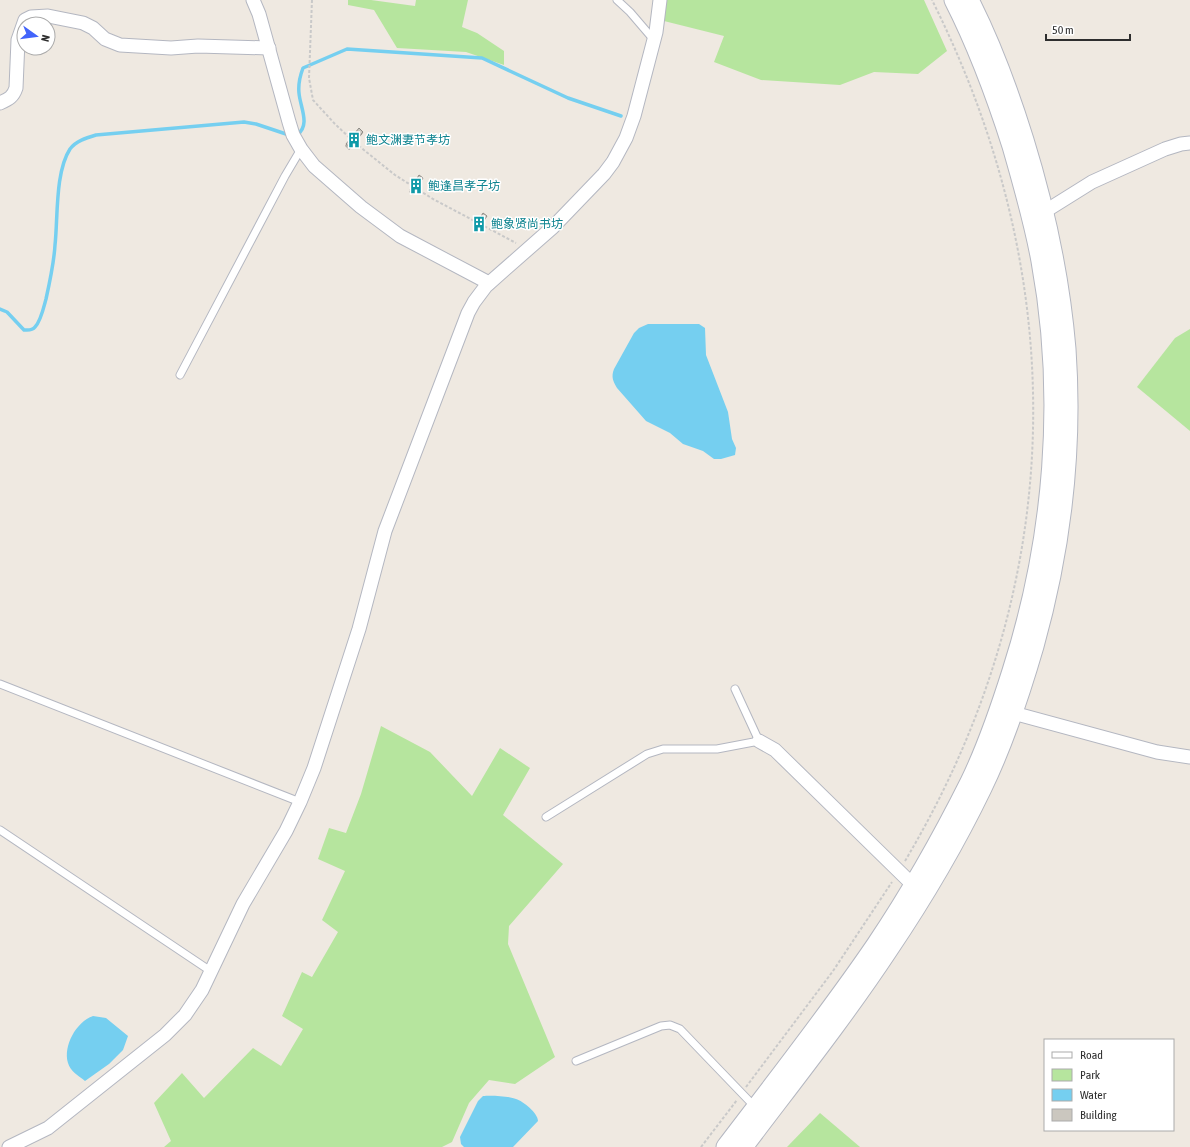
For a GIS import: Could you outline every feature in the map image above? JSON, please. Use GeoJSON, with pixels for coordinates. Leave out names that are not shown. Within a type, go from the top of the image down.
{"type":"FeatureCollection","features":[{"type":"Feature","properties":{"kind":"main road"},"geometry":{"type":"LineString","coordinates":[[726,1147],[850,982],[913,885],[950,822],[971,779],[995,721],[1016,661],[1026,625],[1042,552],[1050,491],[1053,450],[1054,384],[1046,292],[1035,233],[1021,176],[1002,114],[977,48],[954,0]]}},
{"type":"Feature","properties":{"kind":"main road"},"geometry":{"type":"LineString","coordinates":[[743,1147],[860,990],[913,912],[948,853],[984,785],[1013,713],[1028,665],[1049,584],[1060,520],[1066,450],[1067,384],[1063,321],[1054,260],[1034,172],[1005,83],[970,0]]}},
{"type":"Feature","properties":{"kind":"street"},"geometry":{"type":"LineString","coordinates":[[253,0],[259,14],[289,122],[301,149],[314,166],[361,207],[400,236],[489,282]]}},
{"type":"Feature","properties":{"kind":"street"},"geometry":{"type":"LineString","coordinates":[[9,1147],[48,1128],[165,1035],[194,1004],[212,972],[243,904],[286,831],[314,768],[359,630],[384,531],[468,313],[480,292],[489,282],[553,228],[604,174],[613,162],[630,127],[654,40],[660,0]]}},
{"type":"Feature","properties":{"kind":"street"},"geometry":{"type":"LineString","coordinates":[[0,103],[10,99],[14,95],[16,88],[18,40],[25,20],[31,17],[48,16],[83,23],[93,28],[105,39],[120,45],[171,48],[198,46],[269,48]]}},
{"type":"Feature","properties":{"kind":"street"},"geometry":{"type":"LineString","coordinates":[[1044,212],[1092,182],[1164,149],[1190,143]]}},
{"type":"Feature","properties":{"kind":"street"},"geometry":{"type":"LineString","coordinates":[[1013,713],[1157,752],[1190,757]]}},
{"type":"Feature","properties":{"kind":"street"},"geometry":{"type":"LineString","coordinates":[[759,741],[775,750],[913,885]]}},
{"type":"Feature","properties":{"kind":"lane"},"geometry":{"type":"LineString","coordinates":[[617,0],[630,12],[654,40]]}},
{"type":"Feature","properties":{"kind":"lane"},"geometry":{"type":"LineString","coordinates":[[180,375],[285,176],[301,149]]}},
{"type":"Feature","properties":{"kind":"lane"},"geometry":{"type":"LineString","coordinates":[[0,684],[300,802]]}},
{"type":"Feature","properties":{"kind":"lane"},"geometry":{"type":"LineString","coordinates":[[546,817],[647,754],[662,749],[717,749],[759,741],[735,689]]}},
{"type":"Feature","properties":{"kind":"lane"},"geometry":{"type":"LineString","coordinates":[[0,830],[212,972]]}},
{"type":"Feature","properties":{"kind":"lane"},"geometry":{"type":"LineString","coordinates":[[576,1061],[661,1026],[674,1025],[680,1029],[756,1108]]}},
{"type":"Feature","properties":{"kind":"path"},"geometry":{"type":"LineString","coordinates":[[312,0],[309,78],[313,100],[354,142],[395,175],[433,199],[527,249]]}},
{"type":"Feature","properties":{"kind":"path"},"geometry":{"type":"LineString","coordinates":[[701,1147],[860,933],[899,871],[932,812],[953,771],[976,714],[996,656],[1006,620],[1022,549],[1027,516],[1033,449],[1034,401],[1032,353],[1026,295],[1016,238],[1002,182],[978,108],[958,56],[932,0]]}},
{"type":"Feature","properties":{"kind":"green space"},"geometry":{"type":"Polygon","coordinates":[[[348,0],[371,0],[415,6],[416,0],[468,0],[462,27],[477,33],[504,51],[504,65],[466,52],[397,48],[374,10],[348,5],[348,0]]]}},
{"type":"Feature","properties":{"kind":"green space"},"geometry":{"type":"Polygon","coordinates":[[[664,0],[924,0],[947,51],[918,74],[874,72],[840,85],[761,80],[714,62],[724,36],[664,21],[664,0]]]}},
{"type":"Feature","properties":{"kind":"green space"},"geometry":{"type":"Polygon","coordinates":[[[1190,329],[1190,431],[1137,387],[1175,338],[1190,329]]]}},
{"type":"Feature","properties":{"kind":"green space"},"geometry":{"type":"Polygon","coordinates":[[[381,726],[430,752],[472,796],[500,748],[530,768],[503,815],[563,864],[509,926],[508,944],[555,1057],[515,1084],[489,1080],[469,1103],[452,1142],[442,1147],[164,1147],[171,1141],[154,1103],[182,1073],[204,1098],[253,1048],[281,1066],[303,1029],[282,1016],[302,972],[312,977],[338,932],[322,920],[345,871],[318,859],[329,828],[346,833],[361,794],[381,726]]]}},
{"type":"Feature","properties":{"kind":"green space"},"geometry":{"type":"Polygon","coordinates":[[[820,1113],[860,1147],[787,1147],[820,1113]]]}},
{"type":"Feature","properties":{"kind":"water"},"geometry":{"type":"Polygon","coordinates":[[[648,324],[699,324],[705,328],[706,355],[728,412],[732,439],[736,448],[735,455],[721,459],[714,459],[703,451],[683,444],[670,433],[646,421],[617,388],[613,379],[614,369],[634,333],[639,328],[648,324]]]}},
{"type":"Feature","properties":{"kind":"water"},"geometry":{"type":"Polygon","coordinates":[[[93,1016],[106,1018],[128,1036],[123,1050],[109,1064],[85,1081],[69,1066],[67,1049],[76,1029],[81,1023],[93,1016]]]}},
{"type":"Feature","properties":{"kind":"water"},"geometry":{"type":"Polygon","coordinates":[[[483,1096],[504,1096],[519,1100],[536,1114],[538,1121],[513,1147],[464,1147],[461,1144],[460,1137],[478,1101],[483,1096]]]}},
{"type":"Feature","properties":{"kind":"building","name":"鲍文渊妻节孝坊"},"geometry":{"type":"Polygon","coordinates":[[[359,128],[363,132],[350,147],[346,144],[359,128]]]}},
{"type":"Feature","properties":{"kind":"building","name":"鲍逢昌孝子坊"},"geometry":{"type":"Polygon","coordinates":[[[419,175],[423,178],[414,192],[410,190],[419,175]]]}},
{"type":"Feature","properties":{"kind":"building","name":"鲍象贤尚书坊"},"geometry":{"type":"Polygon","coordinates":[[[483,213],[487,216],[477,231],[474,228],[483,213]]]}},
{"type":"Feature","properties":{"kind":"waterway"},"geometry":{"type":"LineString","coordinates":[[297,135],[301,131],[304,121],[299,90],[303,68],[347,49],[482,58],[568,98],[621,116]]}},
{"type":"Feature","properties":{"kind":"waterway"},"geometry":{"type":"LineString","coordinates":[[0,309],[7,312],[24,330],[33,329],[39,321],[46,299],[53,265],[59,182],[65,159],[72,146],[78,142],[96,135],[244,122],[256,124],[289,135]]}},
{"type":"Feature","properties":{"kind":"place","name":"鲍文渊妻节孝坊"},"geometry":{"type":"Point","coordinates":[354,140]}},
{"type":"Feature","properties":{"kind":"place","name":"鲍逢昌孝子坊"},"geometry":{"type":"Point","coordinates":[416,186]}},
{"type":"Feature","properties":{"kind":"place","name":"鲍象贤尚书坊"},"geometry":{"type":"Point","coordinates":[479,224]}}]}
